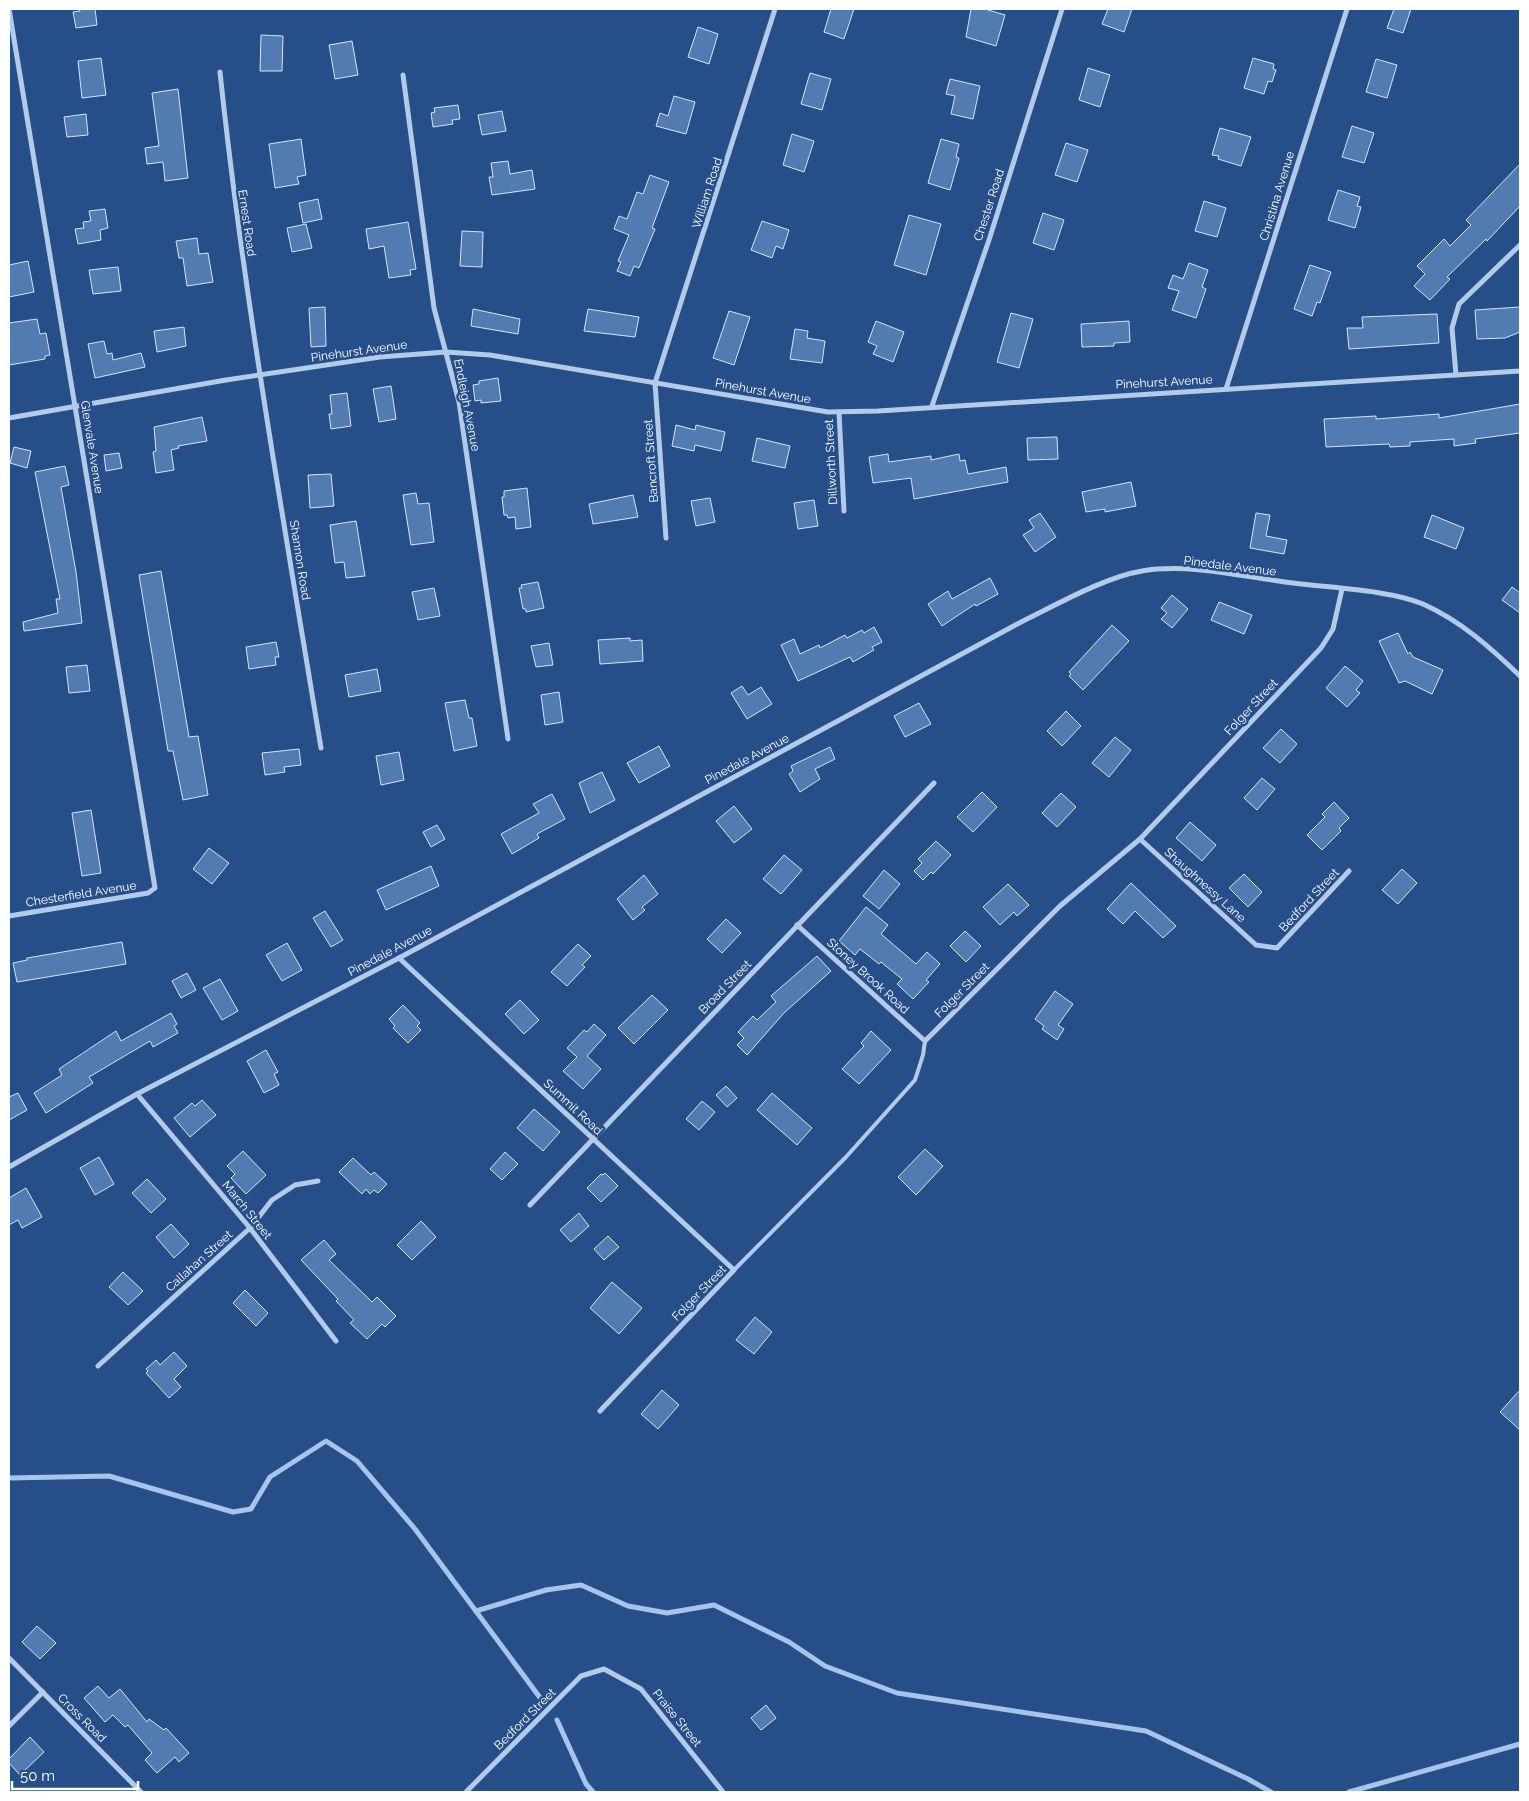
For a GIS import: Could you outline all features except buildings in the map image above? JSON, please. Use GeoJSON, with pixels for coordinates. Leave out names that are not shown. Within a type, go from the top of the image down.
{"type":"FeatureCollection","features":[{"type":"Feature","properties":{"kind":"street","name":"Glenvale Avenue"},"geometry":{"type":"LineString","coordinates":[[9,9],[155,888]]}},
{"type":"Feature","properties":{"kind":"street","name":"William Road"},"geometry":{"type":"LineString","coordinates":[[655,383],[776,9]]}},
{"type":"Feature","properties":{"kind":"street","name":"Chester Road"},"geometry":{"type":"LineString","coordinates":[[932,406],[988,240],[1062,9]]}},
{"type":"Feature","properties":{"kind":"street","name":"Christina Avenue"},"geometry":{"type":"LineString","coordinates":[[1226,389],[1347,9]]}},
{"type":"Feature","properties":{"kind":"street","name":"Ernest Road"},"geometry":{"type":"LineString","coordinates":[[220,72],[232,189],[260,375]]}},
{"type":"Feature","properties":{"kind":"street","name":"Endleigh Avenue"},"geometry":{"type":"LineString","coordinates":[[403,75],[434,308],[459,402],[508,739]]}},
{"type":"Feature","properties":{"kind":"street"},"geometry":{"type":"LineString","coordinates":[[1456,376],[1452,328],[1459,304],[1520,245]]}},
{"type":"Feature","properties":{"kind":"street","name":"Pinehurst Avenue"},"geometry":{"type":"LineString","coordinates":[[9,418],[260,375],[404,354],[446,352],[490,355],[839,412],[1520,371]]}},
{"type":"Feature","properties":{"kind":"street","name":"Shannon Road"},"geometry":{"type":"LineString","coordinates":[[260,375],[321,748]]}},
{"type":"Feature","properties":{"kind":"street","name":"Bancroft Street"},"geometry":{"type":"LineString","coordinates":[[655,383],[666,538]]}},
{"type":"Feature","properties":{"kind":"street","name":"Dillworth Street"},"geometry":{"type":"LineString","coordinates":[[839,412],[844,511]]}},
{"type":"Feature","properties":{"kind":"street","name":"Pinedale Avenue"},"geometry":{"type":"LineString","coordinates":[[9,1166],[137,1094],[399,958],[1023,620],[1108,582],[1140,571],[1198,570],[1342,589],[1416,602],[1436,610],[1482,640],[1520,676]]}},
{"type":"Feature","properties":{"kind":"street","name":"Folger Street"},"geometry":{"type":"LineString","coordinates":[[926,1041],[1060,906],[1140,839],[1321,648],[1333,629],[1342,589]]}},
{"type":"Feature","properties":{"kind":"street","name":"Broad Street"},"geometry":{"type":"LineString","coordinates":[[530,1205],[934,783]]}},
{"type":"Feature","properties":{"kind":"street","name":"Shaughnessy Lane"},"geometry":{"type":"LineString","coordinates":[[1140,839],[1256,945]]}},
{"type":"Feature","properties":{"kind":"street","name":"Bedford Street"},"geometry":{"type":"LineString","coordinates":[[1256,945],[1278,948],[1349,871]]}},
{"type":"Feature","properties":{"kind":"street","name":"Chesterfield Avenue"},"geometry":{"type":"LineString","coordinates":[[9,916],[148,893],[155,888]]}},
{"type":"Feature","properties":{"kind":"street","name":"Stoney Brook Road"},"geometry":{"type":"LineString","coordinates":[[797,925],[926,1041]]}},
{"type":"Feature","properties":{"kind":"street","name":"Summit Road"},"geometry":{"type":"LineString","coordinates":[[399,958],[734,1270]]}},
{"type":"Feature","properties":{"kind":"street","name":"March Street"},"geometry":{"type":"LineString","coordinates":[[137,1094],[250,1228],[336,1341]]}},
{"type":"Feature","properties":{"kind":"street","name":"Callahan Street"},"geometry":{"type":"LineString","coordinates":[[98,1366],[250,1228],[272,1200],[295,1185],[318,1181]]}},
{"type":"Feature","properties":{"kind":"street","name":"Folger Street"},"geometry":{"type":"LineString","coordinates":[[600,1411],[734,1270]]}},
{"type":"Feature","properties":{"kind":"street","name":"Cross Road"},"geometry":{"type":"LineString","coordinates":[[9,1658],[141,1792]]}},
{"type":"Feature","properties":{"kind":"street","name":"Bedford Street"},"geometry":{"type":"LineString","coordinates":[[466,1792],[581,1676],[604,1669]]}},
{"type":"Feature","properties":{"kind":"street","name":"Praise Street"},"geometry":{"type":"LineString","coordinates":[[604,1669],[640,1688],[724,1792]]}},
{"type":"Feature","properties":{"kind":"street"},"geometry":{"type":"LineString","coordinates":[[9,1726],[43,1692]]}},
{"type":"Feature","properties":{"kind":"lane","name":"Folger Street"},"geometry":{"type":"LineString","coordinates":[[734,1270],[846,1158],[915,1080],[924,1055],[926,1041]]}},
{"type":"Feature","properties":{"kind":"waterway"},"geometry":{"type":"LineString","coordinates":[[9,1478],[109,1476],[233,1512],[251,1509],[270,1477],[326,1441],[357,1461],[415,1529],[541,1699]]}},
{"type":"Feature","properties":{"kind":"waterway"},"geometry":{"type":"LineString","coordinates":[[476,1611],[546,1590],[581,1585],[628,1606],[667,1613],[714,1605],[789,1642],[825,1666],[897,1693],[1146,1731],[1248,1779],[1271,1792]]}},
{"type":"Feature","properties":{"kind":"waterway"},"geometry":{"type":"LineString","coordinates":[[557,1720],[586,1784],[593,1792]]}},
{"type":"Feature","properties":{"kind":"waterway"},"geometry":{"type":"LineString","coordinates":[[1349,1792],[1520,1744]]}}]}
